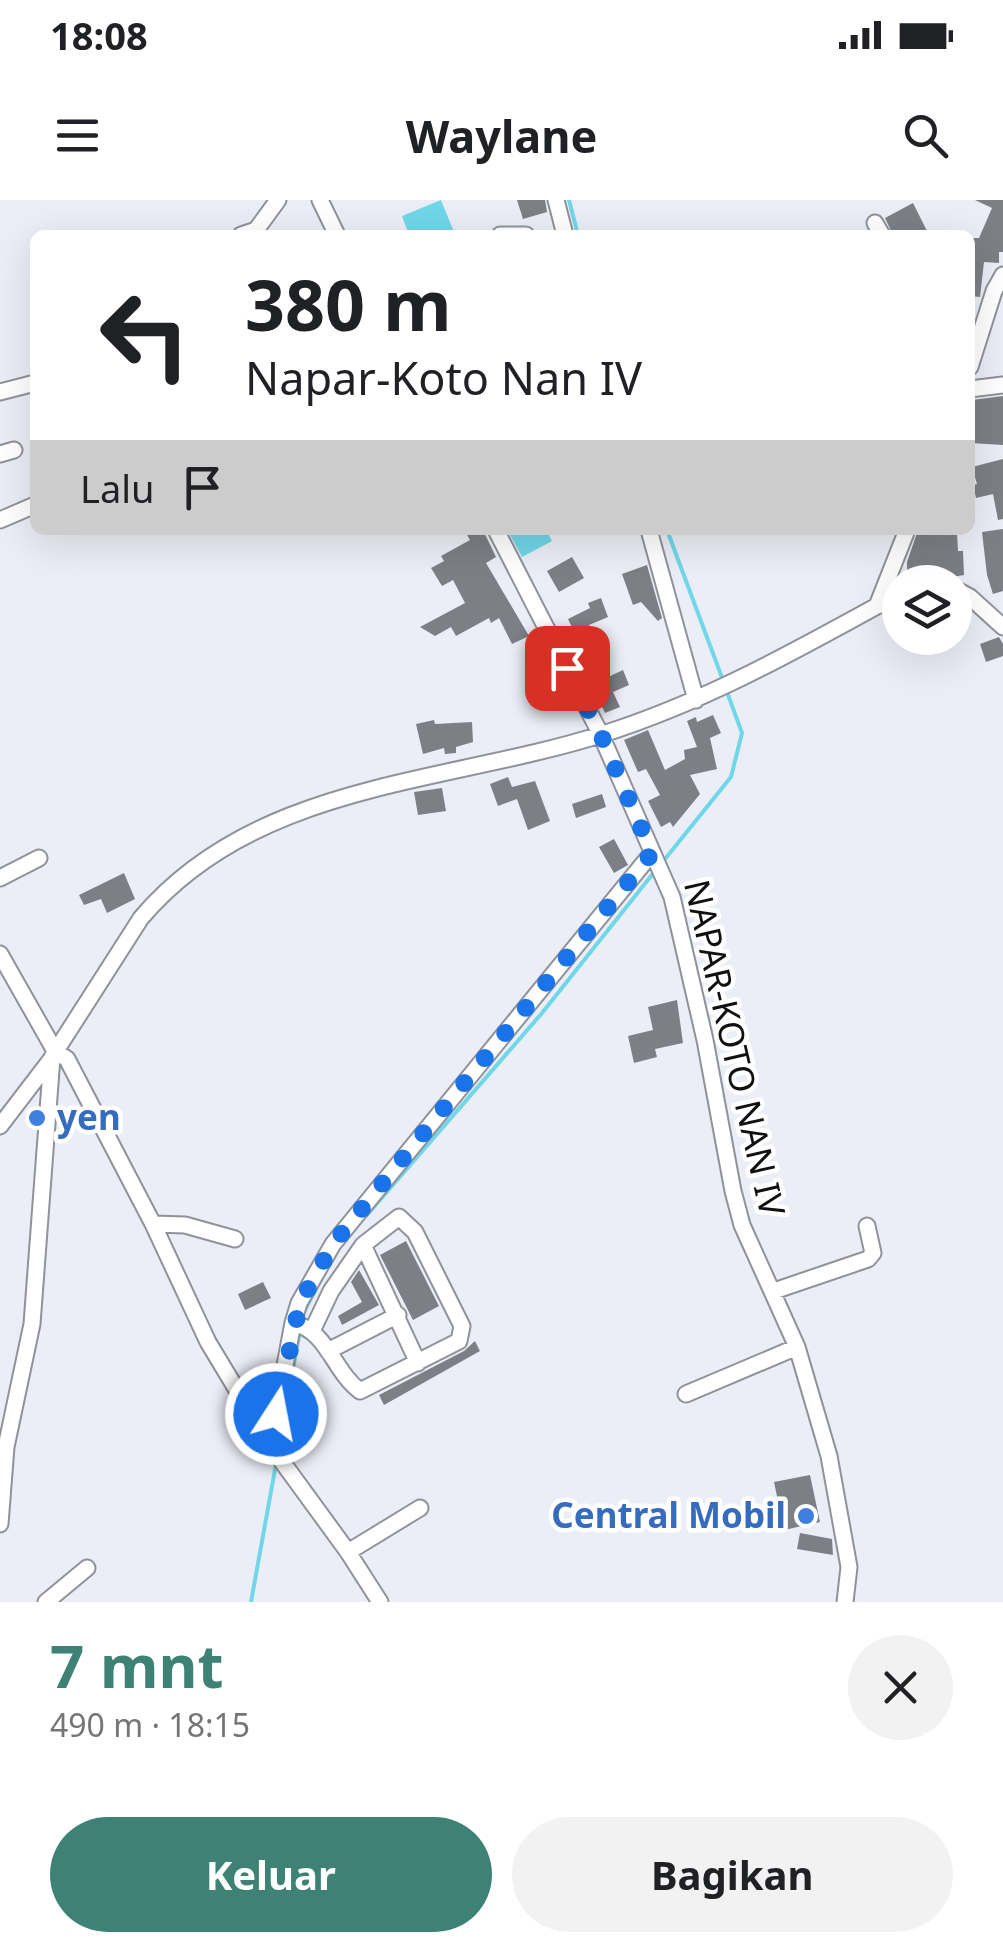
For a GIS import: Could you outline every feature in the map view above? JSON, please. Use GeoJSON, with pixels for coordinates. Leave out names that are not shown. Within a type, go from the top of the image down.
{"type":"FeatureCollection","features":[{"type":"Feature","properties":{"kind":"street"},"geometry":{"type":"LineString","coordinates":[[256,230],[278,200]]}},
{"type":"Feature","properties":{"kind":"street"},"geometry":{"type":"LineString","coordinates":[[320,200],[335,230]]}},
{"type":"Feature","properties":{"kind":"street"},"geometry":{"type":"LineString","coordinates":[[556,200],[564,230]]}},
{"type":"Feature","properties":{"kind":"street"},"geometry":{"type":"LineString","coordinates":[[975,333],[1003,275]]}},
{"type":"Feature","properties":{"kind":"street"},"geometry":{"type":"LineString","coordinates":[[0,392],[30,384]]}},
{"type":"Feature","properties":{"kind":"street"},"geometry":{"type":"LineString","coordinates":[[975,388],[1003,385]]}},
{"type":"Feature","properties":{"kind":"street"},"geometry":{"type":"LineString","coordinates":[[0,520],[30,507]]}},
{"type":"Feature","properties":{"kind":"street","name":"NAPAR-KOTO NAN IV"},"geometry":{"type":"LineString","coordinates":[[499,535],[601,735],[672,897],[706,1040],[732,1191],[742,1225],[797,1347],[829,1456],[850,1567],[846,1602]]}},
{"type":"Feature","properties":{"kind":"street"},"geometry":{"type":"LineString","coordinates":[[650,535],[696,700]]}},
{"type":"Feature","properties":{"kind":"street"},"geometry":{"type":"LineString","coordinates":[[878,606],[906,535]]}},
{"type":"Feature","properties":{"kind":"street"},"geometry":{"type":"LineString","coordinates":[[972,599],[1003,627]]}},
{"type":"Feature","properties":{"kind":"street"},"geometry":{"type":"LineString","coordinates":[[0,1126],[53,1054],[149,908],[178,879],[235,842],[304,809],[352,794],[601,735],[732,685],[882,605]]}},
{"type":"Feature","properties":{"kind":"street"},"geometry":{"type":"LineString","coordinates":[[0,878],[39,858]]}},
{"type":"Feature","properties":{"kind":"street"},"geometry":{"type":"LineString","coordinates":[[276,1451],[303,1326],[300,1303],[333,1244],[656,861]]}},
{"type":"Feature","properties":{"kind":"street"},"geometry":{"type":"LineString","coordinates":[[0,954],[53,1054],[32,1324],[6,1447],[0,1524]]}},
{"type":"Feature","properties":{"kind":"street"},"geometry":{"type":"LineString","coordinates":[[53,1054],[66,1060],[153,1224],[208,1342],[276,1451],[380,1602]]}},
{"type":"Feature","properties":{"kind":"street"},"geometry":{"type":"LineString","coordinates":[[399,1217],[415,1232],[462,1326],[459,1342],[360,1391],[303,1326],[363,1246],[399,1217]]}},
{"type":"Feature","properties":{"kind":"street"},"geometry":{"type":"LineString","coordinates":[[153,1224],[185,1225],[235,1238]]}},
{"type":"Feature","properties":{"kind":"street"},"geometry":{"type":"LineString","coordinates":[[774,1291],[868,1260],[872,1253],[867,1226]]}},
{"type":"Feature","properties":{"kind":"street"},"geometry":{"type":"LineString","coordinates":[[363,1246],[418,1363]]}},
{"type":"Feature","properties":{"kind":"street"},"geometry":{"type":"LineString","coordinates":[[328,1351],[398,1315]]}},
{"type":"Feature","properties":{"kind":"street"},"geometry":{"type":"LineString","coordinates":[[686,1394],[797,1347]]}},
{"type":"Feature","properties":{"kind":"street"},"geometry":{"type":"LineString","coordinates":[[348,1552],[420,1508]]}},
{"type":"Feature","properties":{"kind":"street"},"geometry":{"type":"LineString","coordinates":[[46,1602],[87,1568]]}},
{"type":"Feature","properties":{"kind":"water"},"geometry":{"type":"Polygon","coordinates":[[[441,200],[453,230],[407,230],[402,216],[441,200]]]}},
{"type":"Feature","properties":{"kind":"water"},"geometry":{"type":"Polygon","coordinates":[[[510,535],[549,535],[552,541],[522,557],[510,535]]]}},
{"type":"Feature","properties":{"kind":"building"},"geometry":{"type":"Polygon","coordinates":[[[517,200],[545,200],[547,212],[523,219],[517,200]]]}},
{"type":"Feature","properties":{"kind":"building"},"geometry":{"type":"Polygon","coordinates":[[[975,200],[1003,200],[1003,252],[999,252],[999,263],[984,262],[980,297],[975,296],[975,238],[979,238],[992,208],[975,200]]]}},
{"type":"Feature","properties":{"kind":"building"},"geometry":{"type":"Polygon","coordinates":[[[913,203],[926,230],[891,230],[885,218],[913,203]]]}},
{"type":"Feature","properties":{"kind":"building"},"geometry":{"type":"Polygon","coordinates":[[[1003,396],[1003,445],[975,443],[975,400],[1003,396]]]}},
{"type":"Feature","properties":{"kind":"building"},"geometry":{"type":"Polygon","coordinates":[[[1003,459],[1003,519],[998,520],[993,494],[976,498],[975,466],[1003,459]]]}},
{"type":"Feature","properties":{"kind":"building"},"geometry":{"type":"Polygon","coordinates":[[[1003,529],[1003,591],[993,594],[982,532],[1003,529]]]}},
{"type":"Feature","properties":{"kind":"building"},"geometry":{"type":"Polygon","coordinates":[[[467,535],[485,535],[496,557],[486,563],[529,636],[512,644],[499,618],[491,623],[489,618],[456,636],[451,627],[435,636],[420,627],[465,603],[453,580],[442,586],[431,568],[444,561],[441,556],[470,540],[467,535]]]}},
{"type":"Feature","properties":{"kind":"building"},"geometry":{"type":"Polygon","coordinates":[[[916,535],[957,535],[964,565],[907,565],[916,535]]]}},
{"type":"Feature","properties":{"kind":"building"},"geometry":{"type":"Polygon","coordinates":[[[572,557],[584,578],[559,592],[547,571],[572,557]]]}},
{"type":"Feature","properties":{"kind":"building"},"geometry":{"type":"Polygon","coordinates":[[[647,565],[662,618],[658,621],[641,602],[633,605],[622,574],[647,565]]]}},
{"type":"Feature","properties":{"kind":"building"},"geometry":{"type":"Polygon","coordinates":[[[601,598],[608,617],[589,625],[593,633],[578,640],[568,619],[601,598]]]}},
{"type":"Feature","properties":{"kind":"building"},"geometry":{"type":"Polygon","coordinates":[[[999,637],[1003,656],[986,662],[980,644],[999,637]]]}},
{"type":"Feature","properties":{"kind":"building"},"geometry":{"type":"Polygon","coordinates":[[[601,665],[606,678],[623,670],[629,685],[613,692],[620,707],[605,713],[586,672],[601,665]]]}},
{"type":"Feature","properties":{"kind":"building"},"geometry":{"type":"Polygon","coordinates":[[[713,715],[721,733],[710,738],[717,769],[690,775],[700,794],[673,827],[670,822],[661,827],[648,801],[660,795],[646,769],[638,772],[624,740],[648,730],[665,770],[685,759],[684,750],[697,747],[687,721],[696,717],[697,722],[713,715]]]}},
{"type":"Feature","properties":{"kind":"building"},"geometry":{"type":"Polygon","coordinates":[[[434,720],[435,724],[472,722],[473,742],[456,747],[456,753],[445,754],[444,748],[423,754],[416,724],[434,720]]]}},
{"type":"Feature","properties":{"kind":"building"},"geometry":{"type":"Polygon","coordinates":[[[508,777],[512,787],[535,781],[550,821],[528,830],[517,799],[498,806],[490,784],[508,777]]]}},
{"type":"Feature","properties":{"kind":"building"},"geometry":{"type":"Polygon","coordinates":[[[442,788],[446,811],[418,815],[414,792],[442,788]]]}},
{"type":"Feature","properties":{"kind":"building"},"geometry":{"type":"Polygon","coordinates":[[[602,794],[606,807],[576,818],[572,804],[602,794]]]}},
{"type":"Feature","properties":{"kind":"building"},"geometry":{"type":"Polygon","coordinates":[[[614,839],[628,865],[614,873],[599,847],[614,839]]]}},
{"type":"Feature","properties":{"kind":"building"},"geometry":{"type":"Polygon","coordinates":[[[124,873],[135,899],[107,913],[101,899],[84,905],[79,895],[124,873]]]}},
{"type":"Feature","properties":{"kind":"building"},"geometry":{"type":"Polygon","coordinates":[[[677,1000],[683,1043],[655,1049],[657,1057],[634,1063],[628,1036],[653,1030],[648,1007],[677,1000]]]}},
{"type":"Feature","properties":{"kind":"building"},"geometry":{"type":"Polygon","coordinates":[[[406,1241],[439,1306],[413,1320],[380,1255],[406,1241]]]}},
{"type":"Feature","properties":{"kind":"building"},"geometry":{"type":"Polygon","coordinates":[[[359,1270],[379,1305],[342,1325],[338,1316],[362,1302],[351,1282],[359,1270]]]}},
{"type":"Feature","properties":{"kind":"building"},"geometry":{"type":"Polygon","coordinates":[[[263,1282],[271,1298],[245,1310],[238,1294],[263,1282]]]}},
{"type":"Feature","properties":{"kind":"building"},"geometry":{"type":"Polygon","coordinates":[[[475,1341],[480,1351],[384,1405],[379,1395],[464,1351],[475,1341]]]}},
{"type":"Feature","properties":{"kind":"building"},"geometry":{"type":"Polygon","coordinates":[[[810,1475],[820,1522],[784,1530],[774,1482],[810,1475]]]}},
{"type":"Feature","properties":{"kind":"building"},"geometry":{"type":"Polygon","coordinates":[[[800,1533],[832,1539],[833,1555],[797,1549],[800,1533]]]}},
{"type":"Feature","properties":{"kind":"waterway"},"geometry":{"type":"LineString","coordinates":[[569,200],[577,230]]}},
{"type":"Feature","properties":{"kind":"waterway"},"geometry":{"type":"LineString","coordinates":[[669,535],[724,683]]}},
{"type":"Feature","properties":{"kind":"waterway"},"geometry":{"type":"LineString","coordinates":[[661,864],[731,777],[742,733],[727,692]]}},
{"type":"Feature","properties":{"kind":"waterway"},"geometry":{"type":"LineString","coordinates":[[366,1216],[542,1013],[655,871]]}},
{"type":"Feature","properties":{"kind":"waterway"},"geometry":{"type":"LineString","coordinates":[[304,1312],[320,1281]]}},
{"type":"Feature","properties":{"kind":"waterway"},"geometry":{"type":"LineString","coordinates":[[278,1450],[300,1331]]}},
{"type":"Feature","properties":{"kind":"waterway"},"geometry":{"type":"LineString","coordinates":[[251,1602],[276,1464]]}},
{"type":"Feature","properties":{"kind":"place","name":"yen"},"geometry":{"type":"Point","coordinates":[37,1118]}},
{"type":"Feature","properties":{"kind":"place","name":"Central Mobil"},"geometry":{"type":"Point","coordinates":[806,1516]}},
{"type":"Feature","properties":{"kind":"route"},"geometry":{"type":"LineString","coordinates":[[276,1414],[293,1323],[333,1244],[652,853],[567,668]]}}]}
